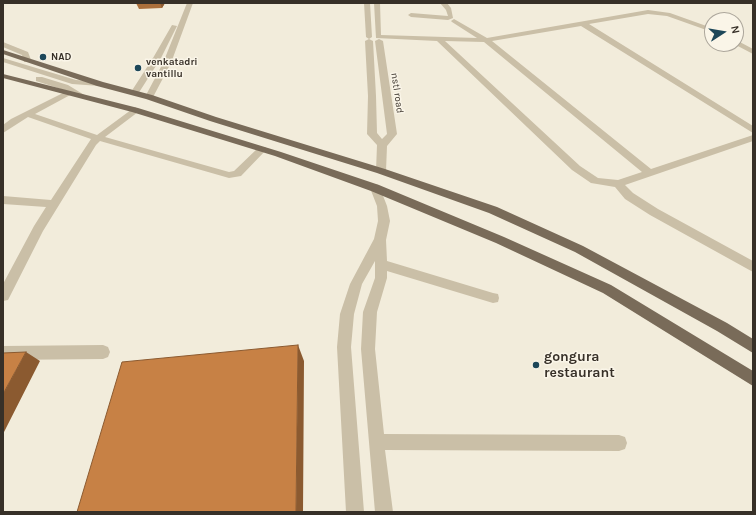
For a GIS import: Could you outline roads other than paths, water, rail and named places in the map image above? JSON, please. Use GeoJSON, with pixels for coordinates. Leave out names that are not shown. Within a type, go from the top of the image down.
{"type":"FeatureCollection","features":[{"type":"Feature","properties":{"kind":"main road"},"geometry":{"type":"LineString","coordinates":[[5,56],[27,60],[100,84],[135,92],[213,119],[381,172],[493,210],[579,249],[722,327],[753,347]]}},
{"type":"Feature","properties":{"kind":"main road"},"geometry":{"type":"LineString","coordinates":[[3,76],[135,110],[262,149],[375,188],[500,240],[607,289],[753,379]]}},
{"type":"Feature","properties":{"kind":"street"},"geometry":{"type":"LineString","coordinates":[[135,92],[158,58],[174,27],[183,3]]}},
{"type":"Feature","properties":{"kind":"street"},"geometry":{"type":"LineString","coordinates":[[150,97],[167,63],[190,3]]}},
{"type":"Feature","properties":{"kind":"street"},"geometry":{"type":"LineString","coordinates":[[367,3],[372,96],[372,134],[382,145],[381,172]]}},
{"type":"Feature","properties":{"kind":"street","name":"nstl road"},"geometry":{"type":"LineString","coordinates":[[377,3],[379,39],[392,134],[382,145]]}},
{"type":"Feature","properties":{"kind":"street"},"geometry":{"type":"LineString","coordinates":[[443,3],[449,9],[451,19]]}},
{"type":"Feature","properties":{"kind":"street"},"geometry":{"type":"LineString","coordinates":[[369,39],[432,41],[486,40],[642,13],[656,12],[668,14],[704,27]]}},
{"type":"Feature","properties":{"kind":"street"},"geometry":{"type":"LineString","coordinates":[[411,15],[451,19],[486,40],[649,172]]}},
{"type":"Feature","properties":{"kind":"street"},"geometry":{"type":"LineString","coordinates":[[582,24],[753,130]]}},
{"type":"Feature","properties":{"kind":"street"},"geometry":{"type":"LineString","coordinates":[[438,40],[576,168],[595,181],[618,184],[649,172],[753,138]]}},
{"type":"Feature","properties":{"kind":"street"},"geometry":{"type":"LineString","coordinates":[[3,44],[25,54],[27,60]]}},
{"type":"Feature","properties":{"kind":"street"},"geometry":{"type":"LineString","coordinates":[[744,47],[753,45]]}},
{"type":"Feature","properties":{"kind":"street"},"geometry":{"type":"LineString","coordinates":[[744,47],[753,52]]}},
{"type":"Feature","properties":{"kind":"street"},"geometry":{"type":"LineString","coordinates":[[5,56],[75,82],[100,84]]}},
{"type":"Feature","properties":{"kind":"street"},"geometry":{"type":"LineString","coordinates":[[3,68],[65,88],[82,96]]}},
{"type":"Feature","properties":{"kind":"street"},"geometry":{"type":"LineString","coordinates":[[3,130],[26,114],[69,93]]}},
{"type":"Feature","properties":{"kind":"street"},"geometry":{"type":"LineString","coordinates":[[3,296],[38,229],[92,143],[135,110]]}},
{"type":"Feature","properties":{"kind":"street"},"geometry":{"type":"LineString","coordinates":[[26,114],[98,138],[229,175],[237,174],[262,149]]}},
{"type":"Feature","properties":{"kind":"street"},"geometry":{"type":"LineString","coordinates":[[618,184],[629,196],[654,212],[753,267]]}},
{"type":"Feature","properties":{"kind":"street"},"geometry":{"type":"LineString","coordinates":[[375,188],[382,206],[384,221],[380,239],[381,278],[370,312],[368,349],[384,512]]}},
{"type":"Feature","properties":{"kind":"street"},"geometry":{"type":"LineString","coordinates":[[3,200],[54,204]]}},
{"type":"Feature","properties":{"kind":"street"},"geometry":{"type":"LineString","coordinates":[[355,512],[344,347],[347,314],[356,284],[380,239]]}},
{"type":"Feature","properties":{"kind":"street"},"geometry":{"type":"LineString","coordinates":[[381,264],[493,298]]}},
{"type":"Feature","properties":{"kind":"street"},"geometry":{"type":"LineString","coordinates":[[3,353],[103,352]]}},
{"type":"Feature","properties":{"kind":"street"},"geometry":{"type":"LineString","coordinates":[[376,442],[619,443]]}},
{"type":"Feature","properties":{"kind":"place","name":"NAD"},"geometry":{"type":"Point","coordinates":[43,57]}},
{"type":"Feature","properties":{"kind":"place","name":"venkatadri vantillu"},"geometry":{"type":"Point","coordinates":[138,68]}},
{"type":"Feature","properties":{"kind":"place","name":"gongura restaurant"},"geometry":{"type":"Point","coordinates":[536,365]}}]}
